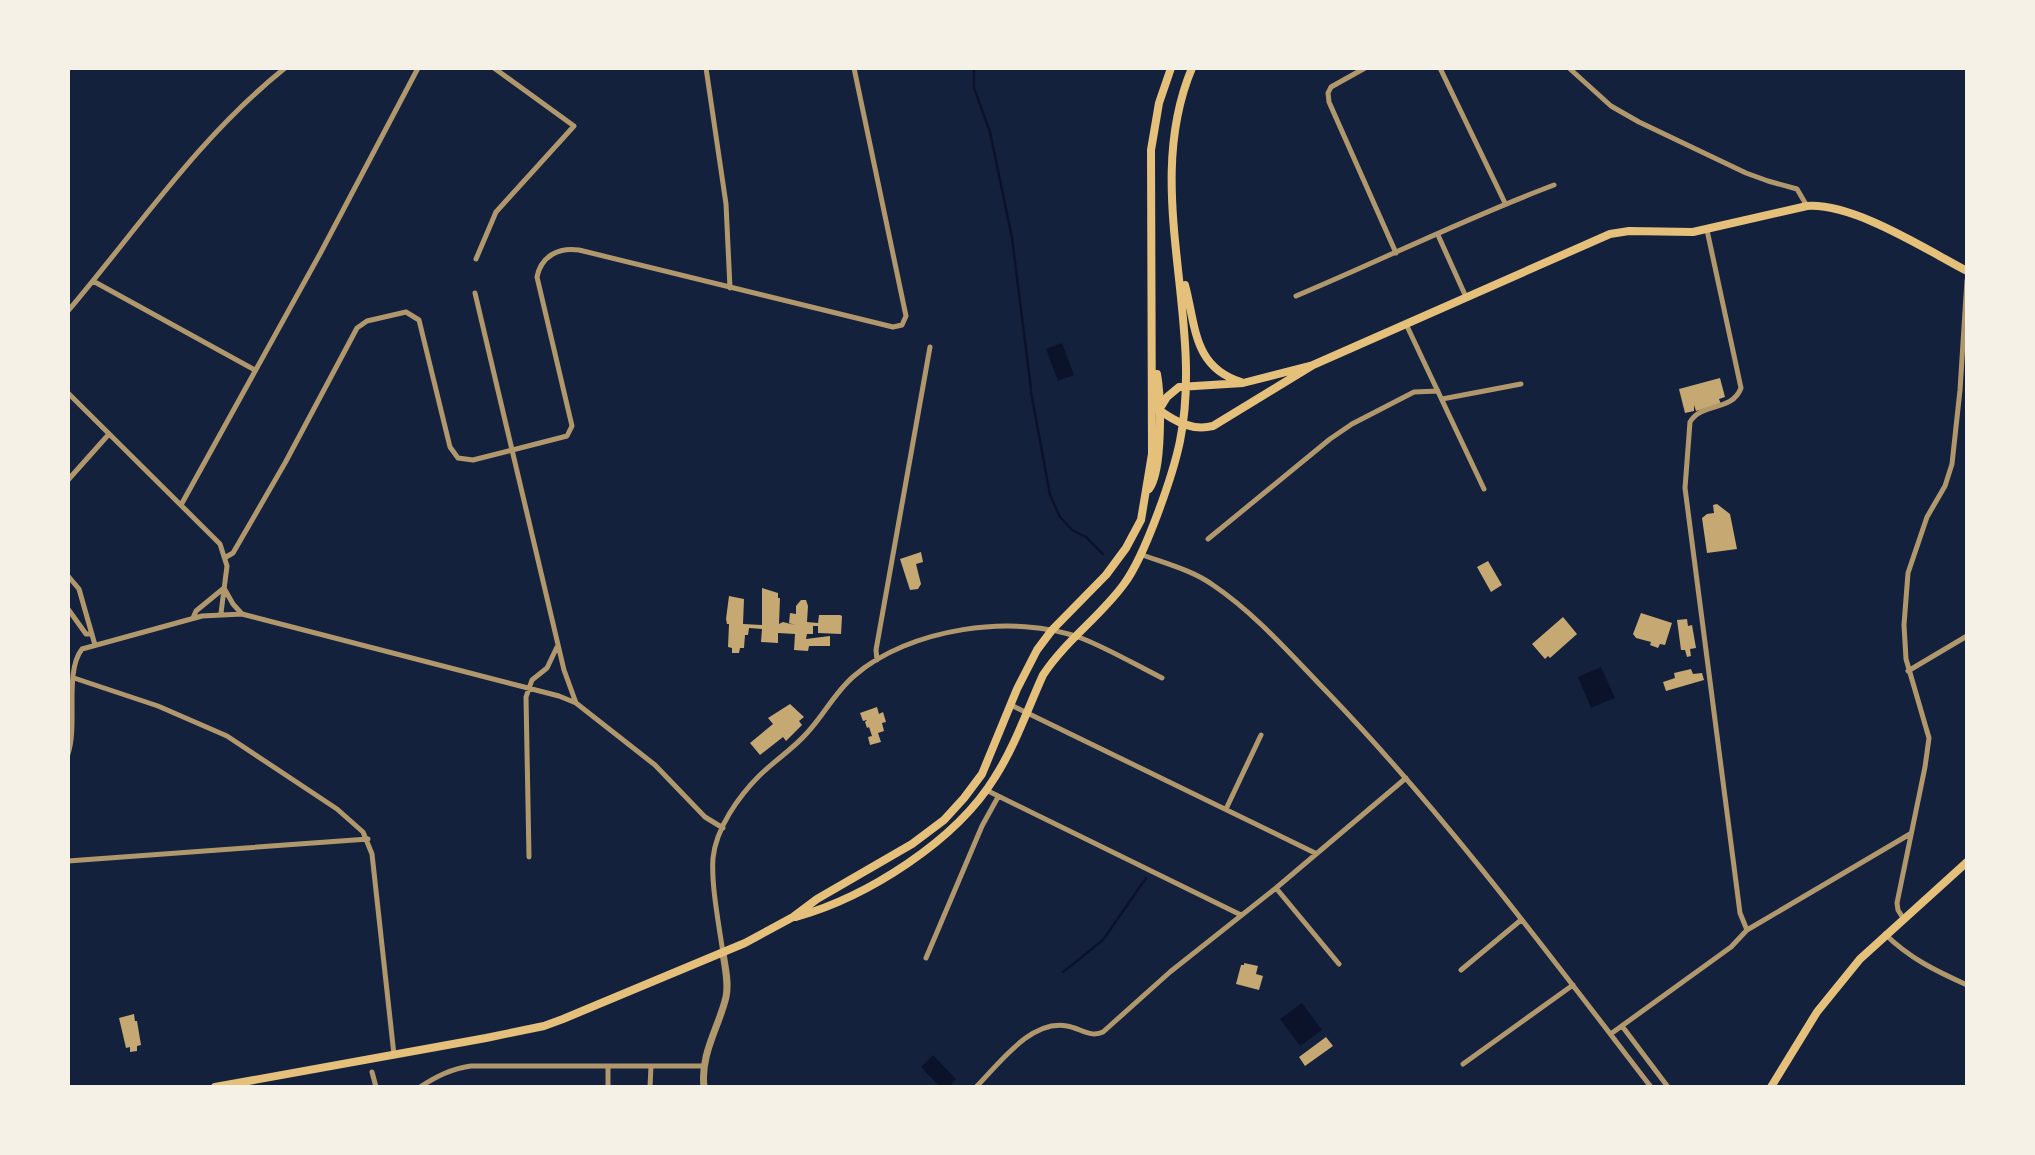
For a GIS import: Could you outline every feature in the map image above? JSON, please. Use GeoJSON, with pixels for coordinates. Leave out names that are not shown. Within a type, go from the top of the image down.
{"type":"FeatureCollection","features":[{"type":"Feature","properties":{"kind":"main road"},"geometry":{"type":"LineString","coordinates":[[793,918],[817,899],[893,856],[944,820],[964,798],[982,774],[1032,659],[1052,630],[1106,575],[1126,548],[1141,520],[1152,454],[1151,150],[1158,103],[1171,68]]}},
{"type":"Feature","properties":{"kind":"main road"},"geometry":{"type":"LineString","coordinates":[[215,1087],[544,1026],[723,953],[793,918],[851,894],[915,858],[954,827],[986,790],[1003,762],[1043,675],[1073,636],[1125,583],[1140,554],[1173,467],[1183,425],[1187,385],[1184,316],[1171,209],[1171,153],[1179,106],[1192,68]]}},
{"type":"Feature","properties":{"kind":"main road"},"geometry":{"type":"LineString","coordinates":[[1159,410],[1183,425],[1203,428],[1222,422],[1313,365],[1611,234],[1629,231],[1687,232],[1821,205],[1873,223],[1967,271]]}},
{"type":"Feature","properties":{"kind":"main road"},"geometry":{"type":"LineString","coordinates":[[1179,273],[1207,359],[1220,374],[1243,383]]}},
{"type":"Feature","properties":{"kind":"main road"},"geometry":{"type":"LineString","coordinates":[[1147,491],[1153,484],[1157,470],[1158,377],[1153,358]]}},
{"type":"Feature","properties":{"kind":"main road"},"geometry":{"type":"LineString","coordinates":[[1159,410],[1172,391],[1187,385],[1243,383],[1313,365]]}},
{"type":"Feature","properties":{"kind":"main road"},"geometry":{"type":"LineString","coordinates":[[1771,1087],[1825,1000],[1860,959],[1967,862]]}},
{"type":"Feature","properties":{"kind":"street"},"geometry":{"type":"LineString","coordinates":[[68,311],[205,142],[285,68]]}},
{"type":"Feature","properties":{"kind":"street"},"geometry":{"type":"LineString","coordinates":[[181,505],[321,252],[418,68]]}},
{"type":"Feature","properties":{"kind":"street"},"geometry":{"type":"LineString","coordinates":[[477,259],[496,212],[574,125],[494,68]]}},
{"type":"Feature","properties":{"kind":"street"},"geometry":{"type":"LineString","coordinates":[[706,68],[726,204],[730,288]]}},
{"type":"Feature","properties":{"kind":"street"},"geometry":{"type":"LineString","coordinates":[[226,557],[233,553],[285,463],[357,328],[367,321],[402,313],[410,313],[418,318],[452,451],[458,458],[468,460],[564,438],[571,430],[538,282],[539,268],[546,258],[558,251],[579,250],[893,327],[902,325],[906,316],[855,68]]}},
{"type":"Feature","properties":{"kind":"street"},"geometry":{"type":"LineString","coordinates":[[1365,68],[1331,87],[1328,93],[1329,102],[1396,253]]}},
{"type":"Feature","properties":{"kind":"street"},"geometry":{"type":"LineString","coordinates":[[1440,68],[1505,204]]}},
{"type":"Feature","properties":{"kind":"street"},"geometry":{"type":"LineString","coordinates":[[1569,68],[1611,106],[1746,173],[1797,189],[1807,206]]}},
{"type":"Feature","properties":{"kind":"street"},"geometry":{"type":"LineString","coordinates":[[1296,296],[1554,185]]}},
{"type":"Feature","properties":{"kind":"street"},"geometry":{"type":"LineString","coordinates":[[1707,229],[1741,388],[1729,403],[1701,411],[1690,422],[1685,466],[1686,499],[1740,913],[1747,930]]}},
{"type":"Feature","properties":{"kind":"street"},"geometry":{"type":"LineString","coordinates":[[1438,235],[1466,298]]}},
{"type":"Feature","properties":{"kind":"street"},"geometry":{"type":"LineString","coordinates":[[1903,918],[1898,910],[1898,903],[1925,767],[1928,738],[1908,671],[1904,625],[1908,573],[1927,517],[1945,486],[1952,464],[1957,429],[1967,280]]}},
{"type":"Feature","properties":{"kind":"street"},"geometry":{"type":"LineString","coordinates":[[93,281],[255,370]]}},
{"type":"Feature","properties":{"kind":"street"},"geometry":{"type":"LineString","coordinates":[[475,293],[566,680],[576,703]]}},
{"type":"Feature","properties":{"kind":"street"},"geometry":{"type":"LineString","coordinates":[[1406,324],[1483,489]]}},
{"type":"Feature","properties":{"kind":"street"},"geometry":{"type":"LineString","coordinates":[[877,660],[876,650],[930,347]]}},
{"type":"Feature","properties":{"kind":"street"},"geometry":{"type":"LineString","coordinates":[[1441,399],[1521,384]]}},
{"type":"Feature","properties":{"kind":"street"},"geometry":{"type":"LineString","coordinates":[[1208,539],[1352,424],[1414,392],[1438,391]]}},
{"type":"Feature","properties":{"kind":"street"},"geometry":{"type":"LineString","coordinates":[[68,393],[220,544],[228,566],[221,613]]}},
{"type":"Feature","properties":{"kind":"street"},"geometry":{"type":"LineString","coordinates":[[1957,429],[1967,430]]}},
{"type":"Feature","properties":{"kind":"street"},"geometry":{"type":"LineString","coordinates":[[68,480],[109,434]]}},
{"type":"Feature","properties":{"kind":"street"},"geometry":{"type":"LineString","coordinates":[[1140,554],[1203,579],[1237,604],[1312,677],[1406,778],[1612,1033],[1651,1087]]}},
{"type":"Feature","properties":{"kind":"street"},"geometry":{"type":"LineString","coordinates":[[68,576],[79,589],[95,645]]}},
{"type":"Feature","properties":{"kind":"street"},"geometry":{"type":"LineString","coordinates":[[224,588],[242,614]]}},
{"type":"Feature","properties":{"kind":"street"},"geometry":{"type":"LineString","coordinates":[[193,618],[197,611],[224,588]]}},
{"type":"Feature","properties":{"kind":"street"},"geometry":{"type":"LineString","coordinates":[[68,609],[81,630],[92,634]]}},
{"type":"Feature","properties":{"kind":"street"},"geometry":{"type":"LineString","coordinates":[[68,754],[75,659],[82,649],[193,618],[221,613],[242,614],[529,688],[576,703],[655,765],[705,817],[723,828]]}},
{"type":"Feature","properties":{"kind":"street"},"geometry":{"type":"LineString","coordinates":[[704,1087],[704,1066],[726,998],[727,982],[713,865],[715,849],[735,806],[751,784],[806,735],[846,683],[877,660],[922,640],[940,635],[1017,625],[1073,636],[1163,678]]}},
{"type":"Feature","properties":{"kind":"street"},"geometry":{"type":"LineString","coordinates":[[1908,671],[1967,636]]}},
{"type":"Feature","properties":{"kind":"street"},"geometry":{"type":"LineString","coordinates":[[529,857],[526,697],[532,680],[547,668],[558,644]]}},
{"type":"Feature","properties":{"kind":"street"},"geometry":{"type":"LineString","coordinates":[[74,678],[158,706],[227,736],[337,809],[361,829],[368,839],[372,854],[394,1055]]}},
{"type":"Feature","properties":{"kind":"street"},"geometry":{"type":"LineString","coordinates":[[1011,705],[1315,853]]}},
{"type":"Feature","properties":{"kind":"street"},"geometry":{"type":"LineString","coordinates":[[1226,809],[1261,735]]}},
{"type":"Feature","properties":{"kind":"street"},"geometry":{"type":"LineString","coordinates":[[976,1087],[1027,1037],[1039,1029],[1059,1025],[1093,1035],[1103,1032],[1170,972],[1276,888],[1406,778]]}},
{"type":"Feature","properties":{"kind":"street"},"geometry":{"type":"LineString","coordinates":[[986,790],[1241,915]]}},
{"type":"Feature","properties":{"kind":"street"},"geometry":{"type":"LineString","coordinates":[[926,958],[982,826],[998,797]]}},
{"type":"Feature","properties":{"kind":"street"},"geometry":{"type":"LineString","coordinates":[[1612,1033],[1731,947],[1747,930],[1910,834]]}},
{"type":"Feature","properties":{"kind":"street"},"geometry":{"type":"LineString","coordinates":[[68,861],[368,839]]}},
{"type":"Feature","properties":{"kind":"street"},"geometry":{"type":"LineString","coordinates":[[1276,888],[1339,964]]}},
{"type":"Feature","properties":{"kind":"street"},"geometry":{"type":"LineString","coordinates":[[1461,970],[1521,920]]}},
{"type":"Feature","properties":{"kind":"street"},"geometry":{"type":"LineString","coordinates":[[1885,934],[1896,946],[1927,967],[1967,985]]}},
{"type":"Feature","properties":{"kind":"street"},"geometry":{"type":"LineString","coordinates":[[1463,1064],[1573,985]]}},
{"type":"Feature","properties":{"kind":"street"},"geometry":{"type":"LineString","coordinates":[[1622,1026],[1668,1087]]}},
{"type":"Feature","properties":{"kind":"street"},"geometry":{"type":"LineString","coordinates":[[1627,1054],[1637,1046]]}},
{"type":"Feature","properties":{"kind":"street"},"geometry":{"type":"LineString","coordinates":[[1636,1067],[1647,1059]]}},
{"type":"Feature","properties":{"kind":"street"},"geometry":{"type":"LineString","coordinates":[[420,1087],[456,1068],[471,1066],[704,1066]]}},
{"type":"Feature","properties":{"kind":"street"},"geometry":{"type":"LineString","coordinates":[[608,1066],[608,1087]]}},
{"type":"Feature","properties":{"kind":"street"},"geometry":{"type":"LineString","coordinates":[[650,1087],[651,1066]]}},
{"type":"Feature","properties":{"kind":"street"},"geometry":{"type":"LineString","coordinates":[[372,1072],[376,1087]]}},
{"type":"Feature","properties":{"kind":"water"},"geometry":{"type":"Polygon","coordinates":[[[1062,343],[1074,375],[1058,381],[1046,349],[1062,343]]]}},
{"type":"Feature","properties":{"kind":"water"},"geometry":{"type":"Polygon","coordinates":[[[1601,667],[1615,698],[1591,708],[1578,677],[1601,667]]]}},
{"type":"Feature","properties":{"kind":"water"},"geometry":{"type":"Polygon","coordinates":[[[1302,1003],[1322,1030],[1300,1046],[1280,1019],[1302,1003]]]}},
{"type":"Feature","properties":{"kind":"water"},"geometry":{"type":"Polygon","coordinates":[[[933,1055],[956,1079],[949,1087],[940,1087],[921,1067],[933,1055]]]}},
{"type":"Feature","properties":{"kind":"building"},"geometry":{"type":"Polygon","coordinates":[[[1720,378],[1725,397],[1719,399],[1721,404],[1696,411],[1694,405],[1694,411],[1685,413],[1679,389],[1720,378]]]}},
{"type":"Feature","properties":{"kind":"building"},"geometry":{"type":"Polygon","coordinates":[[[1717,504],[1730,514],[1737,549],[1707,553],[1702,518],[1714,513],[1713,505],[1717,504]]]}},
{"type":"Feature","properties":{"kind":"building"},"geometry":{"type":"Polygon","coordinates":[[[921,552],[923,562],[916,564],[921,584],[918,589],[910,590],[900,559],[921,552]]]}},
{"type":"Feature","properties":{"kind":"building"},"geometry":{"type":"Polygon","coordinates":[[[1488,561],[1502,585],[1491,592],[1477,567],[1488,561]]]}},
{"type":"Feature","properties":{"kind":"building"},"geometry":{"type":"Polygon","coordinates":[[[762,588],[778,593],[779,624],[783,622],[795,625],[789,623],[790,613],[796,614],[796,606],[801,600],[806,600],[807,622],[818,623],[819,615],[840,615],[841,634],[818,633],[818,626],[813,626],[813,634],[807,634],[806,639],[830,636],[830,646],[809,646],[808,651],[794,650],[795,634],[778,633],[778,643],[761,642],[762,629],[749,628],[748,635],[745,635],[744,648],[740,648],[739,653],[732,653],[732,648],[728,647],[729,624],[726,619],[729,596],[744,599],[743,624],[762,625],[762,588]]]}},
{"type":"Feature","properties":{"kind":"building"},"geometry":{"type":"Polygon","coordinates":[[[1641,613],[1672,623],[1665,645],[1660,644],[1658,648],[1633,634],[1641,613]]]}},
{"type":"Feature","properties":{"kind":"building"},"geometry":{"type":"Polygon","coordinates":[[[1563,617],[1577,634],[1550,658],[1548,656],[1545,659],[1532,644],[1563,617]]]}},
{"type":"Feature","properties":{"kind":"building"},"geometry":{"type":"Polygon","coordinates":[[[1687,619],[1688,626],[1692,625],[1696,648],[1690,649],[1691,656],[1687,657],[1685,650],[1681,650],[1677,620],[1687,619]]]}},
{"type":"Feature","properties":{"kind":"building"},"geometry":{"type":"Polygon","coordinates":[[[1691,669],[1693,674],[1702,673],[1704,680],[1666,691],[1663,682],[1675,678],[1674,673],[1691,669]]]}},
{"type":"Feature","properties":{"kind":"building"},"geometry":{"type":"Polygon","coordinates":[[[790,704],[804,717],[799,721],[802,725],[786,741],[783,737],[760,755],[750,743],[773,724],[768,718],[790,704]]]}},
{"type":"Feature","properties":{"kind":"building"},"geometry":{"type":"Polygon","coordinates":[[[877,707],[879,714],[883,712],[886,722],[882,723],[884,731],[878,733],[881,742],[870,745],[868,737],[872,736],[865,722],[867,720],[863,721],[860,713],[877,707]]]}},
{"type":"Feature","properties":{"kind":"building"},"geometry":{"type":"Polygon","coordinates":[[[1244,963],[1258,966],[1256,974],[1263,976],[1259,990],[1236,984],[1244,963]]]}},
{"type":"Feature","properties":{"kind":"building"},"geometry":{"type":"Polygon","coordinates":[[[134,1014],[141,1045],[137,1046],[137,1051],[130,1052],[130,1047],[126,1048],[119,1018],[134,1014]]]}},
{"type":"Feature","properties":{"kind":"building"},"geometry":{"type":"Polygon","coordinates":[[[1326,1037],[1333,1046],[1305,1066],[1299,1057],[1326,1037]]]}},
{"type":"Feature","properties":{"kind":"waterway"},"geometry":{"type":"LineString","coordinates":[[974,68],[974,88],[990,132],[1012,238],[1031,389]]}},
{"type":"Feature","properties":{"kind":"waterway"},"geometry":{"type":"LineString","coordinates":[[1031,392],[1050,495],[1060,517],[1103,554]]}},
{"type":"Feature","properties":{"kind":"waterway"},"geometry":{"type":"LineString","coordinates":[[1063,972],[1103,940],[1146,878]]}}]}
